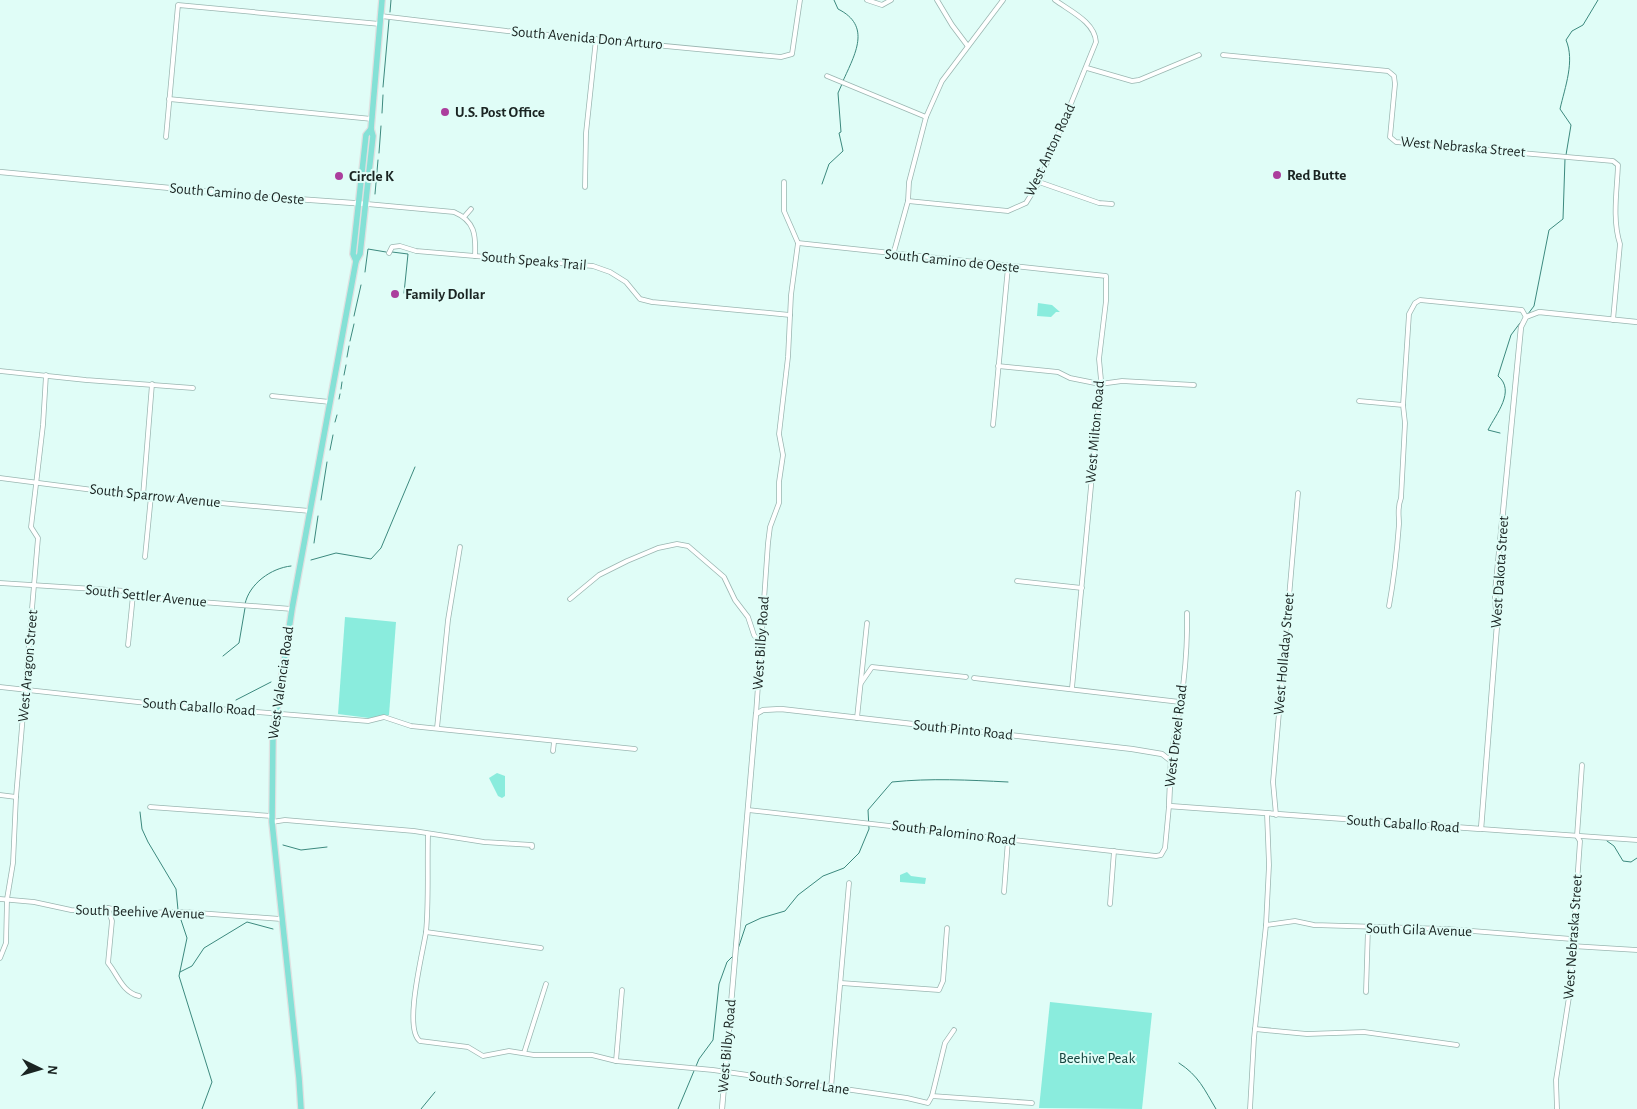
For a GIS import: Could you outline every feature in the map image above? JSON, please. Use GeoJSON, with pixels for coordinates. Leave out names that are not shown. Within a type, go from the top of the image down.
{"type":"FeatureCollection","features":[{"type":"Feature","properties":{"kind":"main road","name":"West Valencia Road"},"geometry":{"type":"LineString","coordinates":[[301,1109],[272,819],[271,761],[275,712],[292,609],[356,261],[353,254],[363,203],[366,135],[371,129],[382,0]]}},
{"type":"Feature","properties":{"kind":"street","name":"South Avenida Don Arturo"},"geometry":{"type":"LineString","coordinates":[[381,16],[781,57],[792,54],[800,0]]}},
{"type":"Feature","properties":{"kind":"street"},"geometry":{"type":"LineString","coordinates":[[867,0],[882,5],[892,0]]}},
{"type":"Feature","properties":{"kind":"street"},"geometry":{"type":"LineString","coordinates":[[937,0],[967,46]]}},
{"type":"Feature","properties":{"kind":"street"},"geometry":{"type":"LineString","coordinates":[[893,255],[908,202],[909,182],[926,117],[942,80],[1003,0]]}},
{"type":"Feature","properties":{"kind":"street","name":"West Anton Road"},"geometry":{"type":"LineString","coordinates":[[908,202],[1008,211],[1026,203],[1039,182],[1096,42],[1096,34],[1091,26],[1055,0]]}},
{"type":"Feature","properties":{"kind":"street"},"geometry":{"type":"LineString","coordinates":[[166,137],[178,5],[380,24]]}},
{"type":"Feature","properties":{"kind":"street"},"geometry":{"type":"LineString","coordinates":[[585,187],[586,133],[596,39]]}},
{"type":"Feature","properties":{"kind":"street"},"geometry":{"type":"LineString","coordinates":[[1087,68],[1132,81],[1146,78],[1199,55]]}},
{"type":"Feature","properties":{"kind":"street","name":"West Nebraska Street"},"geometry":{"type":"LineString","coordinates":[[1223,55],[1388,70],[1394,76],[1396,84],[1390,137],[1396,142],[1613,161],[1618,166],[1615,196],[1617,235],[1620,244],[1613,320]]}},
{"type":"Feature","properties":{"kind":"street"},"geometry":{"type":"LineString","coordinates":[[827,76],[926,117]]}},
{"type":"Feature","properties":{"kind":"street"},"geometry":{"type":"LineString","coordinates":[[169,98],[372,119]]}},
{"type":"Feature","properties":{"kind":"street","name":"South Camino de Oeste"},"geometry":{"type":"LineString","coordinates":[[0,172],[255,196],[363,203],[454,212],[464,217]]}},
{"type":"Feature","properties":{"kind":"street","name":"West Bilby Road"},"geometry":{"type":"LineString","coordinates":[[722,1109],[756,714],[768,543],[770,527],[779,503],[779,482],[783,455],[779,434],[798,243],[784,211],[784,182]]}},
{"type":"Feature","properties":{"kind":"street"},"geometry":{"type":"LineString","coordinates":[[1039,182],[1099,203],[1112,204]]}},
{"type":"Feature","properties":{"kind":"street"},"geometry":{"type":"LineString","coordinates":[[471,209],[464,217],[476,234],[475,256]]}},
{"type":"Feature","properties":{"kind":"street"},"geometry":{"type":"LineString","coordinates":[[470,223],[476,219]]}},
{"type":"Feature","properties":{"kind":"street","name":"South Camino de Oeste"},"geometry":{"type":"LineString","coordinates":[[798,243],[893,255],[1106,276]]}},
{"type":"Feature","properties":{"kind":"street","name":"South Speaks Trail"},"geometry":{"type":"LineString","coordinates":[[388,253],[392,247],[400,246],[416,251],[593,266],[610,272],[626,282],[640,298],[652,302],[790,315]]}},
{"type":"Feature","properties":{"kind":"street"},"geometry":{"type":"LineString","coordinates":[[993,425],[1008,267]]}},
{"type":"Feature","properties":{"kind":"street","name":"West Milton Road"},"geometry":{"type":"LineString","coordinates":[[1072,688],[1100,384],[1099,359],[1102,349],[1106,276]]}},
{"type":"Feature","properties":{"kind":"street"},"geometry":{"type":"LineString","coordinates":[[1389,606],[1395,572],[1394,558],[1399,522],[1397,507],[1401,498],[1409,314],[1415,303],[1420,300],[1522,310],[1526,317],[1539,312],[1637,322]]}},
{"type":"Feature","properties":{"kind":"street","name":"West Dakota Street"},"geometry":{"type":"LineString","coordinates":[[1481,830],[1497,625],[1496,587],[1521,327],[1526,317]]}},
{"type":"Feature","properties":{"kind":"street"},"geometry":{"type":"LineString","coordinates":[[998,366],[1058,372],[1070,378],[1100,384],[1122,381],[1194,385]]}},
{"type":"Feature","properties":{"kind":"street"},"geometry":{"type":"LineString","coordinates":[[0,371],[193,388]]}},
{"type":"Feature","properties":{"kind":"street","name":"West Aragon Street"},"geometry":{"type":"LineString","coordinates":[[0,958],[6,943],[16,797],[35,586],[38,538],[31,527],[43,425],[46,375]]}},
{"type":"Feature","properties":{"kind":"street"},"geometry":{"type":"LineString","coordinates":[[143,496],[152,384]]}},
{"type":"Feature","properties":{"kind":"street"},"geometry":{"type":"LineString","coordinates":[[272,396],[330,402]]}},
{"type":"Feature","properties":{"kind":"street"},"geometry":{"type":"LineString","coordinates":[[1359,401],[1404,404]]}},
{"type":"Feature","properties":{"kind":"street","name":"South Sparrow Avenue"},"geometry":{"type":"LineString","coordinates":[[0,478],[143,496],[310,511]]}},
{"type":"Feature","properties":{"kind":"street","name":"West Holladay Street"},"geometry":{"type":"LineString","coordinates":[[1276,814],[1273,782],[1298,493]]}},
{"type":"Feature","properties":{"kind":"street"},"geometry":{"type":"LineString","coordinates":[[145,557],[151,496]]}},
{"type":"Feature","properties":{"kind":"street"},"geometry":{"type":"LineString","coordinates":[[570,599],[599,575],[627,560],[658,548],[677,544],[688,546],[724,577],[735,600],[748,616],[754,635],[761,645]]}},
{"type":"Feature","properties":{"kind":"street"},"geometry":{"type":"LineString","coordinates":[[437,728],[448,620],[460,547]]}},
{"type":"Feature","properties":{"kind":"street"},"geometry":{"type":"LineString","coordinates":[[1017,581],[1082,588]]}},
{"type":"Feature","properties":{"kind":"street","name":"South Settler Avenue"},"geometry":{"type":"LineString","coordinates":[[0,583],[126,591],[133,595],[292,609]]}},
{"type":"Feature","properties":{"kind":"street"},"geometry":{"type":"LineString","coordinates":[[128,645],[133,595]]}},
{"type":"Feature","properties":{"kind":"street","name":"West Drexel Road"},"geometry":{"type":"LineString","coordinates":[[1159,856],[1165,848],[1169,806],[1170,758],[1180,702],[1188,637],[1187,613]]}},
{"type":"Feature","properties":{"kind":"street"},"geometry":{"type":"LineString","coordinates":[[857,718],[867,623]]}},
{"type":"Feature","properties":{"kind":"street"},"geometry":{"type":"LineString","coordinates":[[861,682],[872,667],[966,677]]}},
{"type":"Feature","properties":{"kind":"street"},"geometry":{"type":"LineString","coordinates":[[974,678],[1180,702]]}},
{"type":"Feature","properties":{"kind":"street","name":"South Caballo Road"},"geometry":{"type":"LineString","coordinates":[[0,687],[156,704],[275,712],[368,721],[384,717],[411,726],[635,750]]}},
{"type":"Feature","properties":{"kind":"street","name":"South Pinto Road"},"geometry":{"type":"LineString","coordinates":[[756,714],[772,709],[857,718],[1132,749],[1162,754],[1170,758]]}},
{"type":"Feature","properties":{"kind":"street"},"geometry":{"type":"LineString","coordinates":[[553,751],[554,742]]}},
{"type":"Feature","properties":{"kind":"street","name":"West Nebraska Street"},"geometry":{"type":"LineString","coordinates":[[1557,1109],[1556,1080],[1569,997],[1580,841],[1577,836],[1582,765]]}},
{"type":"Feature","properties":{"kind":"street"},"geometry":{"type":"LineString","coordinates":[[0,795],[16,797]]}},
{"type":"Feature","properties":{"kind":"street","name":"South Caballo Road"},"geometry":{"type":"LineString","coordinates":[[1169,806],[1637,840]]}},
{"type":"Feature","properties":{"kind":"street"},"geometry":{"type":"LineString","coordinates":[[150,807],[414,831],[428,835],[532,846]]}},
{"type":"Feature","properties":{"kind":"street","name":"South Palomino Road"},"geometry":{"type":"LineString","coordinates":[[748,810],[1159,856]]}},
{"type":"Feature","properties":{"kind":"street"},"geometry":{"type":"LineString","coordinates":[[1250,1109],[1255,1029],[1266,925],[1269,864],[1267,814]]}},
{"type":"Feature","properties":{"kind":"street"},"geometry":{"type":"LineString","coordinates":[[428,835],[426,932],[541,948]]}},
{"type":"Feature","properties":{"kind":"street"},"geometry":{"type":"LineString","coordinates":[[1004,892],[1008,840]]}},
{"type":"Feature","properties":{"kind":"street"},"geometry":{"type":"LineString","coordinates":[[1110,904],[1114,851]]}},
{"type":"Feature","properties":{"kind":"street"},"geometry":{"type":"LineString","coordinates":[[831,1088],[849,883]]}},
{"type":"Feature","properties":{"kind":"street","name":"South Beehive Avenue"},"geometry":{"type":"LineString","coordinates":[[0,899],[71,910],[93,911],[108,908],[133,913],[184,912],[281,919]]}},
{"type":"Feature","properties":{"kind":"street"},"geometry":{"type":"LineString","coordinates":[[108,908],[112,921],[108,963],[124,988],[139,996]]}},
{"type":"Feature","properties":{"kind":"street","name":"South Gila Avenue"},"geometry":{"type":"LineString","coordinates":[[1266,925],[1295,921],[1314,925],[1447,929],[1572,939]]}},
{"type":"Feature","properties":{"kind":"street"},"geometry":{"type":"LineString","coordinates":[[841,982],[939,990],[943,982],[948,928]]}},
{"type":"Feature","properties":{"kind":"street"},"geometry":{"type":"LineString","coordinates":[[1366,992],[1368,928]]}},
{"type":"Feature","properties":{"kind":"street","name":"South Sorrel Lane"},"geometry":{"type":"LineString","coordinates":[[426,932],[416,983],[414,1028],[417,1039],[425,1043],[468,1047],[483,1056],[503,1051],[592,1055],[616,1061],[713,1070],[907,1098],[928,1103],[932,1096],[1032,1103]]}},
{"type":"Feature","properties":{"kind":"street"},"geometry":{"type":"LineString","coordinates":[[1572,946],[1637,950]]}},
{"type":"Feature","properties":{"kind":"street"},"geometry":{"type":"LineString","coordinates":[[524,1053],[546,984]]}},
{"type":"Feature","properties":{"kind":"street"},"geometry":{"type":"LineString","coordinates":[[616,1061],[622,990]]}},
{"type":"Feature","properties":{"kind":"street"},"geometry":{"type":"LineString","coordinates":[[1255,1029],[1307,1034],[1364,1032],[1456,1046]]}},
{"type":"Feature","properties":{"kind":"street"},"geometry":{"type":"LineString","coordinates":[[932,1096],[945,1043],[954,1030]]}},
{"type":"Feature","properties":{"kind":"green space"},"geometry":{"type":"Polygon","coordinates":[[[1038,303],[1052,305],[1060,312],[1056,312],[1051,317],[1037,316],[1038,303]]]}},
{"type":"Feature","properties":{"kind":"green space"},"geometry":{"type":"Polygon","coordinates":[[[345,617],[396,622],[389,715],[369,718],[338,714],[345,617]]]}},
{"type":"Feature","properties":{"kind":"green space"},"geometry":{"type":"Polygon","coordinates":[[[497,773],[505,776],[505,796],[502,798],[498,796],[489,778],[497,773]]]}},
{"type":"Feature","properties":{"kind":"green space"},"geometry":{"type":"Polygon","coordinates":[[[907,872],[911,876],[926,878],[925,884],[900,882],[900,875],[907,872]]]}},
{"type":"Feature","properties":{"kind":"green space","name":"Beehive Peak"},"geometry":{"type":"Polygon","coordinates":[[[1050,1002],[1152,1013],[1142,1109],[1039,1108],[1050,1002]]]}},
{"type":"Feature","properties":{"kind":"waterway"},"geometry":{"type":"LineString","coordinates":[[390,12],[391,0]]}},
{"type":"Feature","properties":{"kind":"waterway"},"geometry":{"type":"LineString","coordinates":[[834,0],[838,9],[855,24],[858,32],[856,51],[843,81]]}},
{"type":"Feature","properties":{"kind":"waterway"},"geometry":{"type":"LineString","coordinates":[[1566,155],[1571,125],[1560,109],[1570,57],[1566,40],[1572,31],[1583,25],[1598,0]]}},
{"type":"Feature","properties":{"kind":"waterway"},"geometry":{"type":"LineString","coordinates":[[383,87],[389,20]]}},
{"type":"Feature","properties":{"kind":"waterway"},"geometry":{"type":"LineString","coordinates":[[822,184],[829,164],[843,151],[839,133],[841,132],[838,93],[842,84]]}},
{"type":"Feature","properties":{"kind":"waterway"},"geometry":{"type":"LineString","coordinates":[[382,113],[383,95]]}},
{"type":"Feature","properties":{"kind":"waterway"},"geometry":{"type":"LineString","coordinates":[[379,153],[381,126]]}},
{"type":"Feature","properties":{"kind":"waterway"},"geometry":{"type":"LineString","coordinates":[[1528,314],[1534,306],[1549,230],[1563,219],[1565,159]]}},
{"type":"Feature","properties":{"kind":"waterway"},"geometry":{"type":"LineString","coordinates":[[375,194],[378,160]]}},
{"type":"Feature","properties":{"kind":"waterway"},"geometry":{"type":"LineString","coordinates":[[365,272],[368,249],[386,252]]}},
{"type":"Feature","properties":{"kind":"waterway"},"geometry":{"type":"LineString","coordinates":[[392,252],[408,254],[404,293]]}},
{"type":"Feature","properties":{"kind":"waterway"},"geometry":{"type":"LineString","coordinates":[[354,316],[361,285]]}},
{"type":"Feature","properties":{"kind":"waterway"},"geometry":{"type":"LineString","coordinates":[[1500,433],[1488,430],[1503,403],[1505,389],[1503,382],[1498,376],[1511,335],[1520,323]]}},
{"type":"Feature","properties":{"kind":"waterway"},"geometry":{"type":"LineString","coordinates":[[350,341],[354,324]]}},
{"type":"Feature","properties":{"kind":"waterway"},"geometry":{"type":"LineString","coordinates":[[347,357],[349,346]]}},
{"type":"Feature","properties":{"kind":"waterway"},"geometry":{"type":"LineString","coordinates":[[344,375],[346,365]]}},
{"type":"Feature","properties":{"kind":"waterway"},"geometry":{"type":"LineString","coordinates":[[341,389],[342,382]]}},
{"type":"Feature","properties":{"kind":"waterway"},"geometry":{"type":"LineString","coordinates":[[339,399],[340,394]]}},
{"type":"Feature","properties":{"kind":"waterway"},"geometry":{"type":"LineString","coordinates":[[335,422],[337,415]]}},
{"type":"Feature","properties":{"kind":"waterway"},"geometry":{"type":"LineString","coordinates":[[330,450],[333,435]]}},
{"type":"Feature","properties":{"kind":"waterway"},"geometry":{"type":"LineString","coordinates":[[321,500],[327,462]]}},
{"type":"Feature","properties":{"kind":"waterway"},"geometry":{"type":"LineString","coordinates":[[311,560],[336,553],[371,559],[381,548],[415,467]]}},
{"type":"Feature","properties":{"kind":"waterway"},"geometry":{"type":"LineString","coordinates":[[314,543],[318,516]]}},
{"type":"Feature","properties":{"kind":"waterway"},"geometry":{"type":"LineString","coordinates":[[245,604],[251,590],[262,578],[283,567],[291,566]]}},
{"type":"Feature","properties":{"kind":"waterway"},"geometry":{"type":"LineString","coordinates":[[223,656],[239,643],[245,608]]}},
{"type":"Feature","properties":{"kind":"waterway"},"geometry":{"type":"LineString","coordinates":[[236,700],[271,682]]}},
{"type":"Feature","properties":{"kind":"waterway"},"geometry":{"type":"LineString","coordinates":[[737,952],[746,925],[761,918],[785,911],[798,895],[823,876],[844,868],[859,853],[869,829],[868,810],[892,782],[935,780],[1008,782]]}},
{"type":"Feature","properties":{"kind":"waterway"},"geometry":{"type":"LineString","coordinates":[[140,812],[142,829],[148,842],[176,889],[178,910]]}},
{"type":"Feature","properties":{"kind":"waterway"},"geometry":{"type":"LineString","coordinates":[[1607,841],[1614,846],[1623,861],[1631,862],[1637,858]]}},
{"type":"Feature","properties":{"kind":"waterway"},"geometry":{"type":"LineString","coordinates":[[283,845],[301,850],[327,847]]}},
{"type":"Feature","properties":{"kind":"waterway"},"geometry":{"type":"LineString","coordinates":[[179,914],[187,938],[179,976],[212,1082],[202,1109]]}},
{"type":"Feature","properties":{"kind":"waterway"},"geometry":{"type":"LineString","coordinates":[[180,972],[192,966],[204,948],[247,922],[273,929]]}},
{"type":"Feature","properties":{"kind":"waterway"},"geometry":{"type":"LineString","coordinates":[[678,1109],[699,1059],[713,1040],[719,984],[727,962],[734,955]]}},
{"type":"Feature","properties":{"kind":"waterway"},"geometry":{"type":"LineString","coordinates":[[1179,1063],[1196,1078],[1216,1109]]}},
{"type":"Feature","properties":{"kind":"waterway"},"geometry":{"type":"LineString","coordinates":[[421,1109],[435,1092]]}},
{"type":"Feature","properties":{"kind":"place","name":"U.S. Post Office"},"geometry":{"type":"Point","coordinates":[445,112]}},
{"type":"Feature","properties":{"kind":"place","name":"Red Butte"},"geometry":{"type":"Point","coordinates":[1277,175]}},
{"type":"Feature","properties":{"kind":"place","name":"Circle K"},"geometry":{"type":"Point","coordinates":[339,176]}},
{"type":"Feature","properties":{"kind":"place","name":"Family Dollar"},"geometry":{"type":"Point","coordinates":[395,294]}}]}
